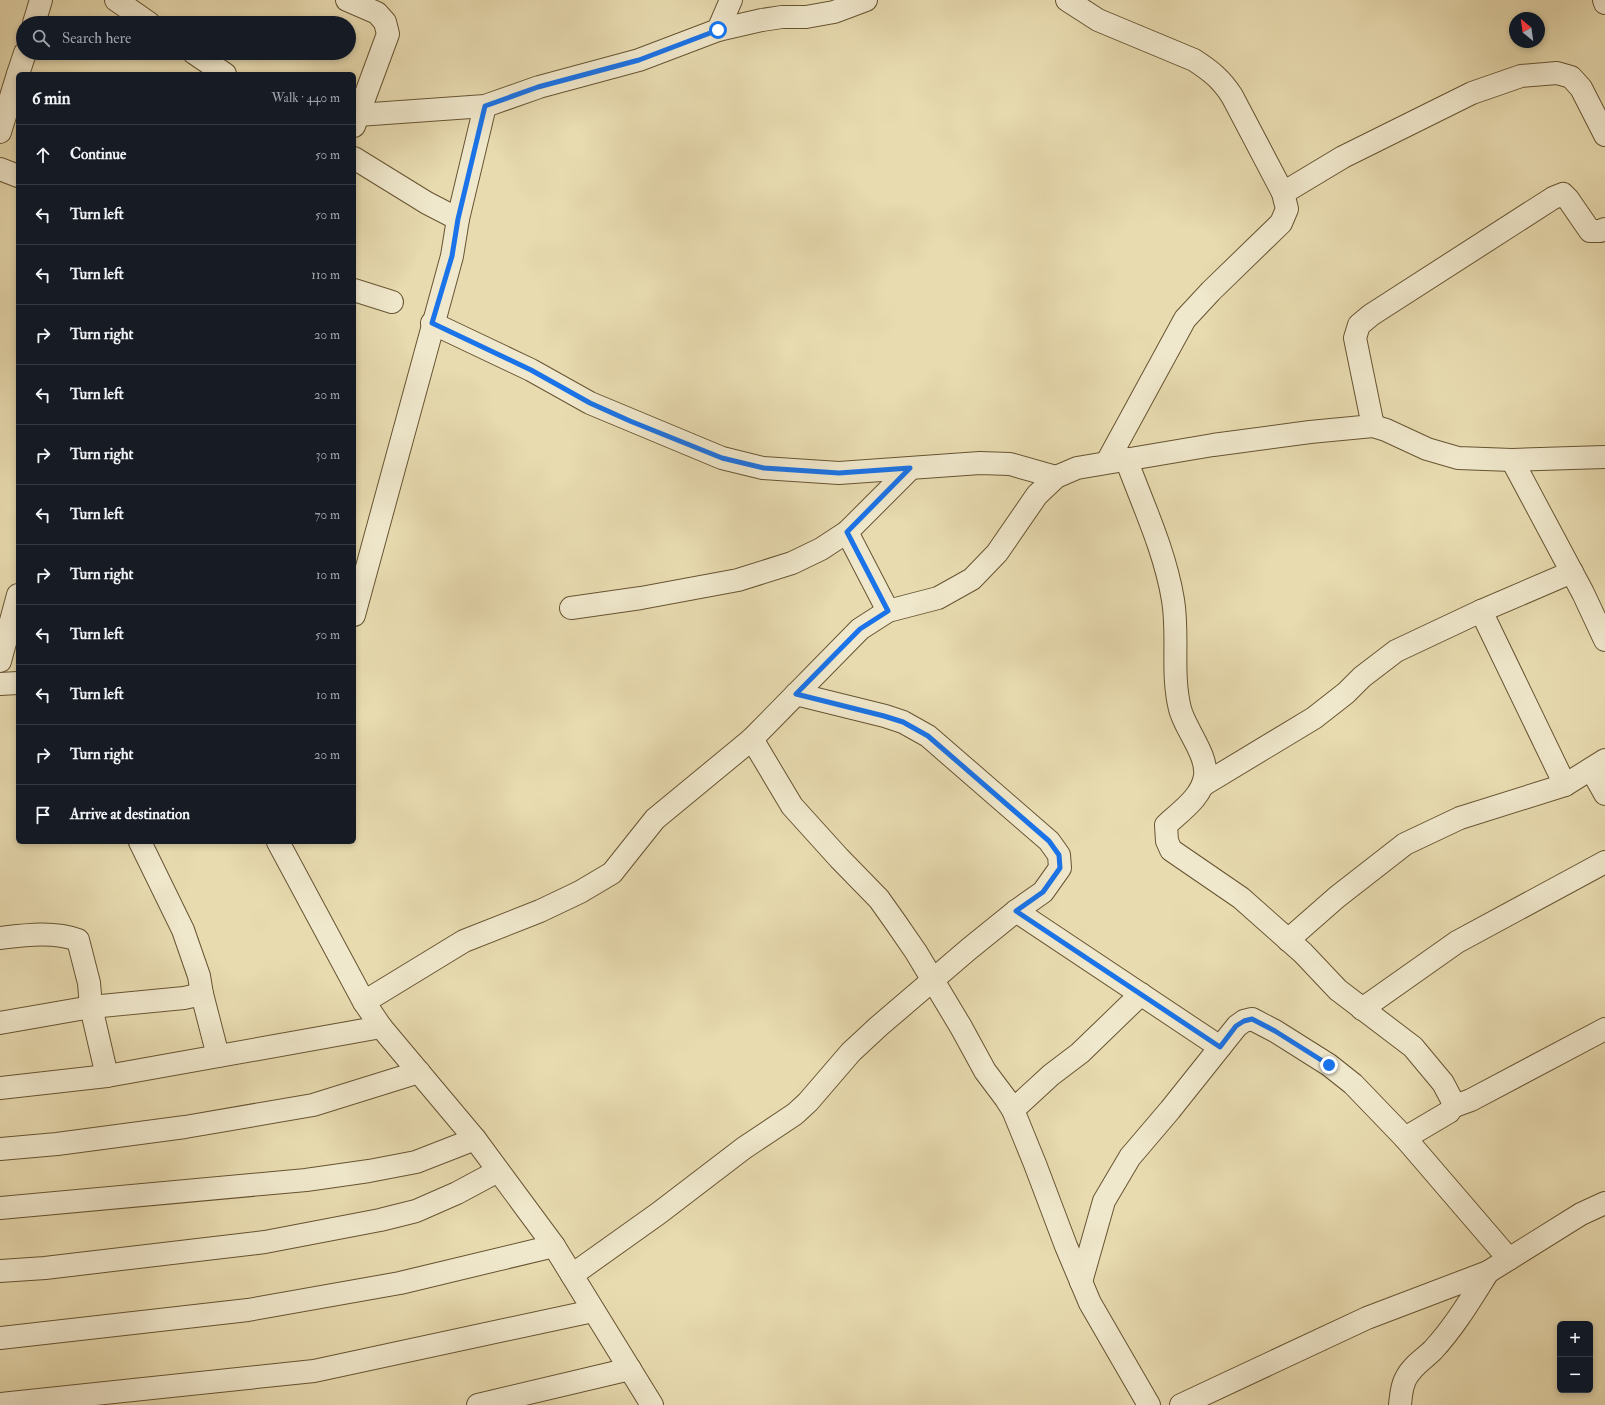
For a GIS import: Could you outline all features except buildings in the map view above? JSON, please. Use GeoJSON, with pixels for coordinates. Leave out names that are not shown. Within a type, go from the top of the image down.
{"type":"FeatureCollection","features":[{"type":"Feature","properties":{"kind":"street"},"geometry":{"type":"LineString","coordinates":[[36,16],[41,0]]}},
{"type":"Feature","properties":{"kind":"street"},"geometry":{"type":"LineString","coordinates":[[116,0],[145,13]]}},
{"type":"Feature","properties":{"kind":"street"},"geometry":{"type":"LineString","coordinates":[[348,0],[377,13],[385,22],[388,34],[356,120],[485,106],[538,87],[639,60],[718,30],[762,20],[782,17],[806,17],[834,12],[866,0]]}},
{"type":"Feature","properties":{"kind":"street"},"geometry":{"type":"LineString","coordinates":[[718,30],[731,0]]}},
{"type":"Feature","properties":{"kind":"street"},"geometry":{"type":"LineString","coordinates":[[1067,0],[1098,20],[1194,60],[1222,81],[1232,96],[1283,193],[1287,209],[1281,223],[1211,291],[1185,319],[1116,461]]}},
{"type":"Feature","properties":{"kind":"street"},"geometry":{"type":"LineString","coordinates":[[19,72],[23,60]]}},
{"type":"Feature","properties":{"kind":"street"},"geometry":{"type":"LineString","coordinates":[[204,60],[222,72]]}},
{"type":"Feature","properties":{"kind":"street"},"geometry":{"type":"LineString","coordinates":[[1283,193],[1343,157],[1472,93],[1521,76],[1557,73],[1571,77],[1581,88],[1604,128]]}},
{"type":"Feature","properties":{"kind":"street"},"geometry":{"type":"LineString","coordinates":[[0,132],[16,80]]}},
{"type":"Feature","properties":{"kind":"street"},"geometry":{"type":"LineString","coordinates":[[356,608],[432,323],[452,256],[458,219],[485,106]]}},
{"type":"Feature","properties":{"kind":"street"},"geometry":{"type":"LineString","coordinates":[[356,159],[427,203],[458,219]]}},
{"type":"Feature","properties":{"kind":"street"},"geometry":{"type":"LineString","coordinates":[[0,169],[16,175]]}},
{"type":"Feature","properties":{"kind":"street"},"geometry":{"type":"LineString","coordinates":[[1373,426],[1355,338],[1359,324],[1539,207],[1562,194],[1568,199],[1590,231],[1600,231],[1605,229]]}},
{"type":"Feature","properties":{"kind":"street"},"geometry":{"type":"LineString","coordinates":[[356,291],[392,302]]}},
{"type":"Feature","properties":{"kind":"street"},"geometry":{"type":"LineString","coordinates":[[432,323],[531,370],[590,403],[630,421],[722,458],[764,468],[839,473],[980,463],[1010,464],[1056,477]]}},
{"type":"Feature","properties":{"kind":"street"},"geometry":{"type":"LineString","coordinates":[[364,1002],[464,941],[540,911],[580,892],[612,873],[655,819],[752,739],[860,629],[888,611],[938,598],[972,579],[997,552],[1038,495],[1056,477],[1076,468],[1310,432],[1373,426],[1386,430],[1427,449],[1458,458],[1512,460],[1605,457]]}},
{"type":"Feature","properties":{"kind":"street"},"geometry":{"type":"LineString","coordinates":[[1512,460],[1572,572],[1605,640]]}},
{"type":"Feature","properties":{"kind":"street"},"geometry":{"type":"LineString","coordinates":[[1116,461],[1164,558],[1173,601],[1174,668],[1180,709],[1204,763],[1205,774],[1203,785],[1195,798],[1166,825],[1167,841],[1171,850],[1241,898],[1303,953],[1338,990],[1413,1047],[1443,1083],[1452,1102],[1452,1107],[1449,1112],[1405,1138]]}},
{"type":"Feature","properties":{"kind":"street"},"geometry":{"type":"LineString","coordinates":[[571,608],[641,598],[738,580],[792,562],[821,549],[847,532],[910,468]]}},
{"type":"Feature","properties":{"kind":"street"},"geometry":{"type":"LineString","coordinates":[[847,532],[888,611]]}},
{"type":"Feature","properties":{"kind":"street"},"geometry":{"type":"LineString","coordinates":[[1203,785],[1314,718],[1346,693],[1362,677],[1396,651],[1481,611],[1572,572]]}},
{"type":"Feature","properties":{"kind":"street"},"geometry":{"type":"LineString","coordinates":[[0,661],[16,602]]}},
{"type":"Feature","properties":{"kind":"street"},"geometry":{"type":"LineString","coordinates":[[1481,611],[1565,785]]}},
{"type":"Feature","properties":{"kind":"street"},"geometry":{"type":"LineString","coordinates":[[0,684],[16,683]]}},
{"type":"Feature","properties":{"kind":"street"},"geometry":{"type":"LineString","coordinates":[[572,1275],[744,1148],[795,1114],[808,1102],[851,1052],[932,980],[1016,911],[1043,892],[1060,868],[1059,855],[1049,841],[928,736],[903,722],[796,694]]}},
{"type":"Feature","properties":{"kind":"street"},"geometry":{"type":"LineString","coordinates":[[752,739],[792,806],[839,858],[879,899],[916,952],[961,1027],[985,1071],[1013,1110],[1036,1164],[1090,1303],[1149,1405]]}},
{"type":"Feature","properties":{"kind":"street"},"geometry":{"type":"LineString","coordinates":[[1288,940],[1337,897],[1405,844],[1460,818],[1565,785],[1598,764],[1605,794]]}},
{"type":"Feature","properties":{"kind":"street"},"geometry":{"type":"LineString","coordinates":[[141,844],[183,930],[199,976],[202,994],[218,1056]]}},
{"type":"Feature","properties":{"kind":"street"},"geometry":{"type":"LineString","coordinates":[[281,844],[292,852],[364,1002],[381,1027],[475,1139],[554,1246],[652,1405]]}},
{"type":"Feature","properties":{"kind":"street"},"geometry":{"type":"LineString","coordinates":[[1362,1009],[1457,942],[1605,862]]}},
{"type":"Feature","properties":{"kind":"street"},"geometry":{"type":"LineString","coordinates":[[1016,911],[1220,1047]]}},
{"type":"Feature","properties":{"kind":"street"},"geometry":{"type":"LineString","coordinates":[[0,938],[28,935],[67,936],[78,940],[89,983],[91,1007],[107,1076]]}},
{"type":"Feature","properties":{"kind":"street"},"geometry":{"type":"LineString","coordinates":[[0,1023],[91,1007],[184,998],[202,994]]}},
{"type":"Feature","properties":{"kind":"street"},"geometry":{"type":"LineString","coordinates":[[1013,1110],[1051,1076],[1080,1053],[1141,994]]}},
{"type":"Feature","properties":{"kind":"street"},"geometry":{"type":"LineString","coordinates":[[1081,1282],[1104,1201],[1130,1157],[1170,1110],[1236,1026],[1244,1021],[1252,1019],[1275,1031],[1329,1065],[1353,1084],[1405,1138],[1509,1259]]}},
{"type":"Feature","properties":{"kind":"street"},"geometry":{"type":"LineString","coordinates":[[0,1088],[107,1076],[381,1027]]}},
{"type":"Feature","properties":{"kind":"street"},"geometry":{"type":"LineString","coordinates":[[1452,1107],[1471,1100],[1605,1029]]}},
{"type":"Feature","properties":{"kind":"street"},"geometry":{"type":"LineString","coordinates":[[0,1149],[58,1144],[185,1127],[306,1106],[419,1072]]}},
{"type":"Feature","properties":{"kind":"street"},"geometry":{"type":"LineString","coordinates":[[0,1208],[306,1180],[369,1171],[416,1162],[475,1139]]}},
{"type":"Feature","properties":{"kind":"street"},"geometry":{"type":"LineString","coordinates":[[0,1271],[46,1268],[265,1242],[380,1220],[416,1211],[457,1193],[498,1171]]}},
{"type":"Feature","properties":{"kind":"street"},"geometry":{"type":"LineString","coordinates":[[1181,1405],[1367,1318],[1488,1272],[1581,1214],[1605,1203]]}},
{"type":"Feature","properties":{"kind":"street"},"geometry":{"type":"LineString","coordinates":[[0,1338],[248,1310],[400,1282],[554,1246]]}},
{"type":"Feature","properties":{"kind":"street"},"geometry":{"type":"LineString","coordinates":[[1400,1405],[1402,1388],[1406,1378],[1433,1350],[1464,1311],[1488,1272]]}},
{"type":"Feature","properties":{"kind":"street"},"geometry":{"type":"LineString","coordinates":[[0,1404],[314,1371],[593,1311]]}},
{"type":"Feature","properties":{"kind":"street"},"geometry":{"type":"LineString","coordinates":[[478,1405],[630,1369]]}},
{"type":"Feature","properties":{"kind":"route"},"geometry":{"type":"LineString","coordinates":[[718,30],[639,60],[538,87],[485,106],[458,219],[452,256],[432,323],[531,370],[590,403],[630,421],[722,458],[764,468],[839,473],[910,468],[847,532],[888,611],[860,629],[796,694],[903,722],[928,736],[1049,841],[1059,855],[1060,868],[1043,892],[1016,911],[1220,1047],[1236,1026],[1244,1021],[1252,1019],[1275,1031],[1329,1065]]}}]}
